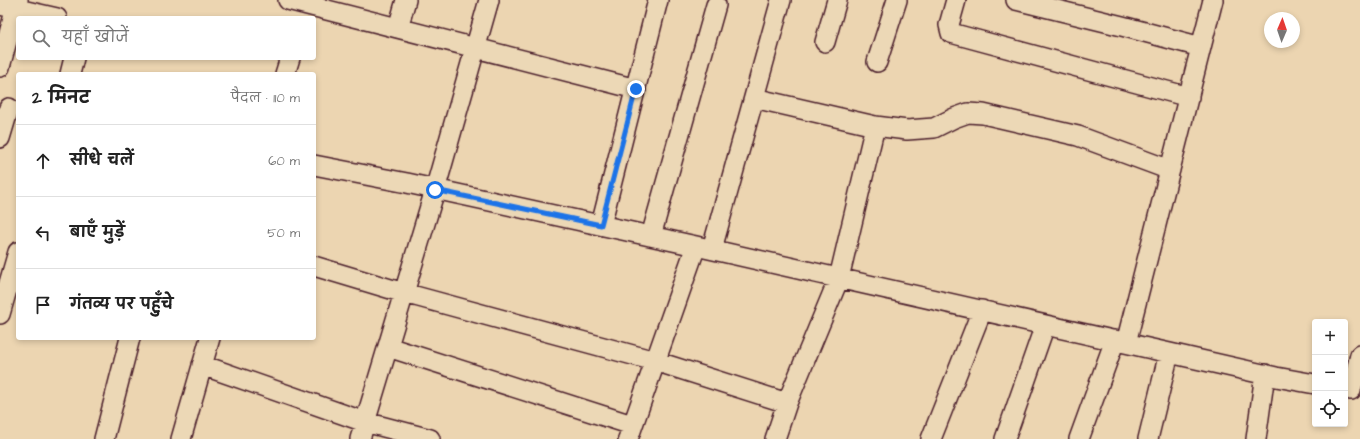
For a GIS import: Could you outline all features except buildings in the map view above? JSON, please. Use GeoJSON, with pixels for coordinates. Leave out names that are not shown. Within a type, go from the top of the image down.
{"type":"FeatureCollection","features":[{"type":"Feature","properties":{"kind":"street"},"geometry":{"type":"LineString","coordinates":[[398,28],[406,0]]}},
{"type":"Feature","properties":{"kind":"street"},"geometry":{"type":"LineString","coordinates":[[362,430],[435,190],[489,0]]}},
{"type":"Feature","properties":{"kind":"street"},"geometry":{"type":"LineString","coordinates":[[601,225],[658,0]]}},
{"type":"Feature","properties":{"kind":"street"},"geometry":{"type":"LineString","coordinates":[[388,347],[630,432],[654,361],[704,248],[754,98],[780,0]]}},
{"type":"Feature","properties":{"kind":"street"},"geometry":{"type":"LineString","coordinates":[[825,42],[837,0]]}},
{"type":"Feature","properties":{"kind":"street"},"geometry":{"type":"LineString","coordinates":[[877,62],[897,0]]}},
{"type":"Feature","properties":{"kind":"street"},"geometry":{"type":"LineString","coordinates":[[956,0],[949,25],[951,33],[1189,97]]}},
{"type":"Feature","properties":{"kind":"street"},"geometry":{"type":"LineString","coordinates":[[1016,0],[1201,47]]}},
{"type":"Feature","properties":{"kind":"street"},"geometry":{"type":"LineString","coordinates":[[1086,438],[1120,342],[1170,170],[1213,0]]}},
{"type":"Feature","properties":{"kind":"street"},"geometry":{"type":"LineString","coordinates":[[0,67],[11,4],[50,16]]}},
{"type":"Feature","properties":{"kind":"street"},"geometry":{"type":"LineString","coordinates":[[651,236],[716,5]]}},
{"type":"Feature","properties":{"kind":"street"},"geometry":{"type":"LineString","coordinates":[[298,7],[342,6],[398,28],[636,89]]}},
{"type":"Feature","properties":{"kind":"street"},"geometry":{"type":"LineString","coordinates":[[70,72],[74,60]]}},
{"type":"Feature","properties":{"kind":"street"},"geometry":{"type":"LineString","coordinates":[[286,72],[289,60]]}},
{"type":"Feature","properties":{"kind":"street"},"geometry":{"type":"LineString","coordinates":[[754,98],[875,126],[907,130],[934,128],[968,113],[983,114],[1078,136],[1170,170]]}},
{"type":"Feature","properties":{"kind":"street"},"geometry":{"type":"LineString","coordinates":[[0,138],[9,107]]}},
{"type":"Feature","properties":{"kind":"street"},"geometry":{"type":"LineString","coordinates":[[775,439],[787,403],[839,278],[875,126]]}},
{"type":"Feature","properties":{"kind":"street"},"geometry":{"type":"LineString","coordinates":[[316,165],[601,225],[1169,353],[1312,383]]}},
{"type":"Feature","properties":{"kind":"street"},"geometry":{"type":"LineString","coordinates":[[0,314],[16,259]]}},
{"type":"Feature","properties":{"kind":"street"},"geometry":{"type":"LineString","coordinates":[[316,267],[404,293],[654,361],[787,403]]}},
{"type":"Feature","properties":{"kind":"street"},"geometry":{"type":"LineString","coordinates":[[931,439],[982,310]]}},
{"type":"Feature","properties":{"kind":"street"},"geometry":{"type":"LineString","coordinates":[[1005,439],[1045,325]]}},
{"type":"Feature","properties":{"kind":"street"},"geometry":{"type":"LineString","coordinates":[[104,439],[129,340]]}},
{"type":"Feature","properties":{"kind":"street"},"geometry":{"type":"LineString","coordinates":[[181,439],[209,340]]}},
{"type":"Feature","properties":{"kind":"street"},"geometry":{"type":"LineString","coordinates":[[1148,439],[1169,353]]}},
{"type":"Feature","properties":{"kind":"street"},"geometry":{"type":"LineString","coordinates":[[1352,390],[1360,356]]}},
{"type":"Feature","properties":{"kind":"street"},"geometry":{"type":"LineString","coordinates":[[202,365],[362,430],[430,439]]}},
{"type":"Feature","properties":{"kind":"street"},"geometry":{"type":"LineString","coordinates":[[1256,439],[1265,374]]}},
{"type":"Feature","properties":{"kind":"route"},"geometry":{"type":"LineString","coordinates":[[435,190],[601,225],[636,89]]}}]}
